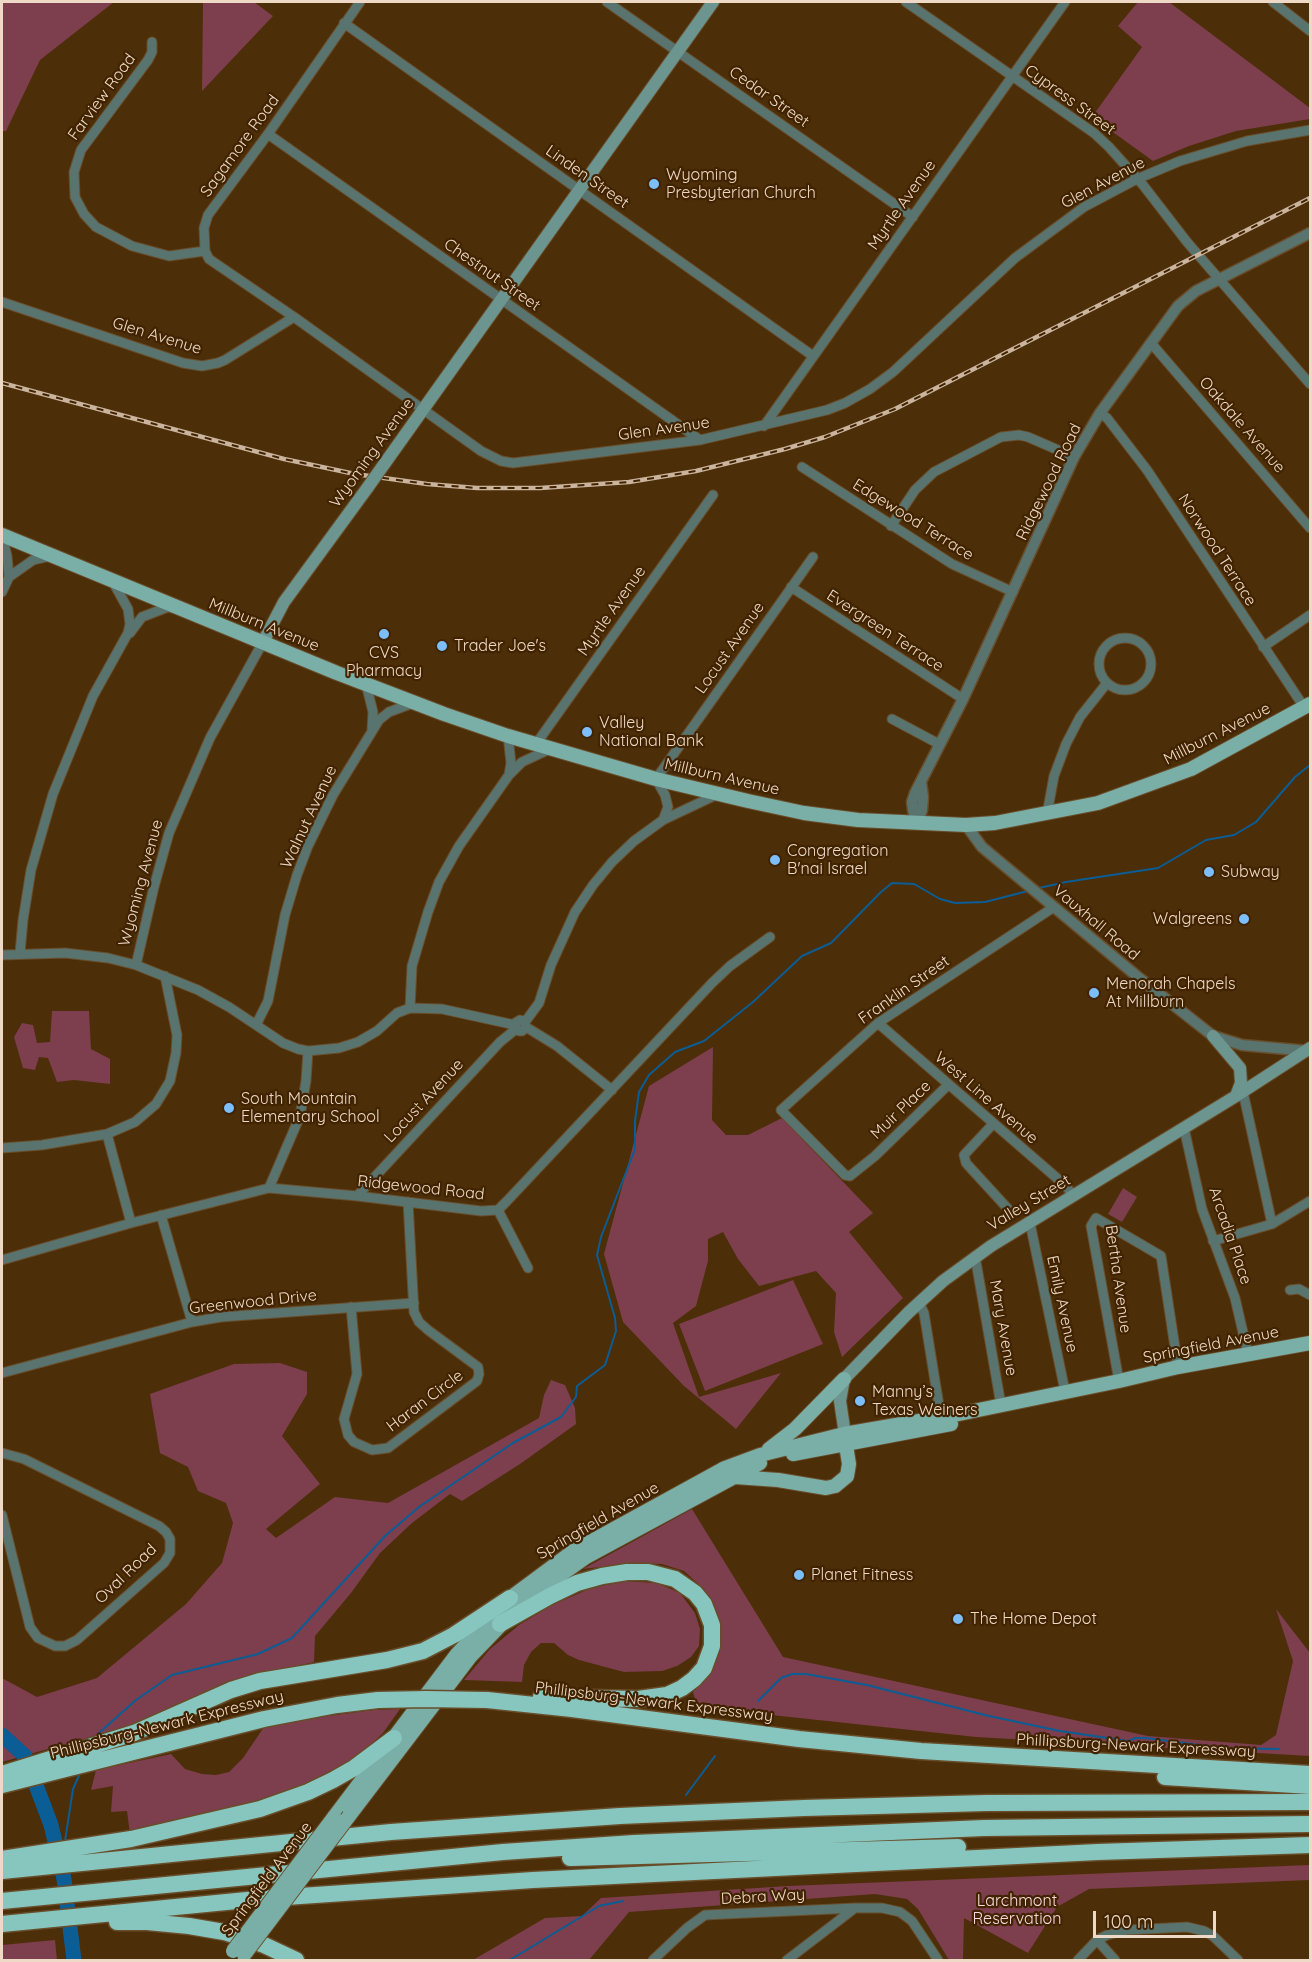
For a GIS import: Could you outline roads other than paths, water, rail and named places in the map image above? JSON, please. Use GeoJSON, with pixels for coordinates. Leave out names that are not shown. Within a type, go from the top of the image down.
{"type":"FeatureCollection","features":[{"type":"Feature","properties":{"kind":"highway"},"geometry":{"type":"LineString","coordinates":[[488,1700],[555,1696],[638,1699],[667,1695],[682,1688],[699,1674],[707,1661],[713,1639],[708,1611],[695,1593],[675,1579],[648,1572],[615,1573],[577,1583],[500,1624]]}},
{"type":"Feature","properties":{"kind":"highway"},"geometry":{"type":"LineString","coordinates":[[2,1774],[23,1774],[148,1728],[231,1690],[260,1681],[400,1657],[423,1650],[454,1635],[510,1598]]}},
{"type":"Feature","properties":{"kind":"highway","name":"Phillipsburg-Newark Expressway"},"geometry":{"type":"LineString","coordinates":[[2,1785],[23,1774],[100,1760],[264,1719],[378,1700],[426,1698],[488,1700],[861,1746],[1012,1758],[1311,1774]]}},
{"type":"Feature","properties":{"kind":"highway"},"geometry":{"type":"LineString","coordinates":[[90,1855],[294,1798],[344,1774],[394,1738]]}},
{"type":"Feature","properties":{"kind":"highway"},"geometry":{"type":"LineString","coordinates":[[1012,1758],[1091,1771],[1311,1786]]}},
{"type":"Feature","properties":{"kind":"highway"},"geometry":{"type":"LineString","coordinates":[[2,1871],[46,1860],[90,1855],[620,1816],[986,1803],[1311,1802]]}},
{"type":"Feature","properties":{"kind":"highway"},"geometry":{"type":"LineString","coordinates":[[2,1901],[298,1871],[590,1846],[837,1833],[1079,1825],[1311,1824]]}},
{"type":"Feature","properties":{"kind":"highway"},"geometry":{"type":"LineString","coordinates":[[95,1918],[257,1899],[522,1880],[1098,1852],[1311,1845]]}},
{"type":"Feature","properties":{"kind":"highway"},"geometry":{"type":"LineString","coordinates":[[447,1859],[996,1846],[1098,1852]]}},
{"type":"Feature","properties":{"kind":"highway"},"geometry":{"type":"LineString","coordinates":[[2,1859],[46,1860]]}},
{"type":"Feature","properties":{"kind":"highway"},"geometry":{"type":"LineString","coordinates":[[2,1924],[75,1917],[215,1930],[251,1940],[296,1960]]}},
{"type":"Feature","properties":{"kind":"main road","name":"Wyoming Avenue"},"geometry":{"type":"LineString","coordinates":[[263,642],[284,602],[713,2]]}},
{"type":"Feature","properties":{"kind":"main road","name":"Millburn Avenue"},"geometry":{"type":"LineString","coordinates":[[2,535],[413,703],[508,736],[656,779],[804,813],[858,820],[966,825],[995,823],[1047,814],[1098,803],[1171,778],[1214,758],[1307,706]]}},
{"type":"Feature","properties":{"kind":"main road"},"geometry":{"type":"LineString","coordinates":[[1213,1036],[1240,1068],[1239,1094]]}},
{"type":"Feature","properties":{"kind":"main road","name":"Valley Street"},"geometry":{"type":"LineString","coordinates":[[844,1379],[919,1303],[975,1256],[1309,1050]]}},
{"type":"Feature","properties":{"kind":"main road","name":"Springfield Avenue"},"geometry":{"type":"LineString","coordinates":[[237,1958],[349,1816],[460,1669],[500,1624],[536,1592],[586,1557],[733,1477],[757,1465],[776,1459],[940,1418],[1119,1381],[1178,1366],[1311,1343]]}},
{"type":"Feature","properties":{"kind":"main road"},"geometry":{"type":"LineString","coordinates":[[733,1477],[778,1480],[826,1488],[835,1486],[846,1476],[849,1464],[840,1401],[844,1379]]}},
{"type":"Feature","properties":{"kind":"main road"},"geometry":{"type":"LineString","coordinates":[[760,1455],[795,1429],[844,1379]]}},
{"type":"Feature","properties":{"kind":"main road","name":"Springfield Avenue"},"geometry":{"type":"LineString","coordinates":[[237,1958],[334,1817],[458,1654],[510,1598],[585,1544],[708,1476],[760,1455],[940,1427],[1085,1394],[1119,1381]]}},
{"type":"Feature","properties":{"kind":"street","name":"Sagamore Road"},"geometry":{"type":"LineString","coordinates":[[205,250],[204,228],[208,214],[268,134],[360,2]]}},
{"type":"Feature","properties":{"kind":"street","name":"Cedar Street"},"geometry":{"type":"LineString","coordinates":[[607,2],[913,217]]}},
{"type":"Feature","properties":{"kind":"street","name":"Cypress Street"},"geometry":{"type":"LineString","coordinates":[[906,2],[1094,134],[1109,147],[1311,384]]}},
{"type":"Feature","properties":{"kind":"street","name":"Myrtle Avenue"},"geometry":{"type":"LineString","coordinates":[[764,426],[1065,2]]}},
{"type":"Feature","properties":{"kind":"street"},"geometry":{"type":"LineString","coordinates":[[1273,2],[1311,31]]}},
{"type":"Feature","properties":{"kind":"street","name":"Linden Street"},"geometry":{"type":"LineString","coordinates":[[344,23],[813,356]]}},
{"type":"Feature","properties":{"kind":"street","name":"Farview Road"},"geometry":{"type":"LineString","coordinates":[[152,42],[152,52],[148,60],[81,150],[74,172],[75,197],[84,214],[96,227],[132,246],[169,256],[205,250]]}},
{"type":"Feature","properties":{"kind":"street","name":"Glen Avenue"},"geometry":{"type":"LineString","coordinates":[[2,302],[183,363],[202,366],[218,363],[294,317],[490,457],[501,461],[513,463],[700,440],[826,410],[870,389],[893,372],[1015,258],[1084,207],[1137,179],[1217,149],[1247,141],[1311,130]]}},
{"type":"Feature","properties":{"kind":"street","name":"Chestnut Street"},"geometry":{"type":"LineString","coordinates":[[268,134],[700,440]]}},
{"type":"Feature","properties":{"kind":"street","name":"Ridgewood Road"},"geometry":{"type":"LineString","coordinates":[[917,823],[922,810],[921,781],[963,699],[1074,457],[1100,413],[1178,306],[1196,291],[1310,234]]}},
{"type":"Feature","properties":{"kind":"street"},"geometry":{"type":"LineString","coordinates":[[205,250],[209,259],[294,317]]}},
{"type":"Feature","properties":{"kind":"street","name":"Oakdale Avenue"},"geometry":{"type":"LineString","coordinates":[[1150,343],[1311,528]]}},
{"type":"Feature","properties":{"kind":"street","name":"Norwood Terrace"},"geometry":{"type":"LineString","coordinates":[[1100,413],[1107,418],[1147,470],[1263,646],[1307,706]]}},
{"type":"Feature","properties":{"kind":"street"},"geometry":{"type":"LineString","coordinates":[[891,526],[915,490],[934,472],[1001,437],[1019,435],[1028,437],[1074,457]]}},
{"type":"Feature","properties":{"kind":"street","name":"Edgewood Terrace"},"geometry":{"type":"LineString","coordinates":[[802,467],[952,564],[1013,592]]}},
{"type":"Feature","properties":{"kind":"street","name":"Myrtle Avenue"},"geometry":{"type":"LineString","coordinates":[[410,1008],[412,966],[439,882],[477,819],[509,775],[543,747],[713,495]]}},
{"type":"Feature","properties":{"kind":"street"},"geometry":{"type":"LineString","coordinates":[[2,535],[9,577]]}},
{"type":"Feature","properties":{"kind":"street"},"geometry":{"type":"LineString","coordinates":[[2,592],[9,577],[33,560],[51,556]]}},
{"type":"Feature","properties":{"kind":"street","name":"Locust Avenue"},"geometry":{"type":"LineString","coordinates":[[656,779],[813,556]]}},
{"type":"Feature","properties":{"kind":"street"},"geometry":{"type":"LineString","coordinates":[[112,581],[124,600],[129,614],[130,624],[126,640]]}},
{"type":"Feature","properties":{"kind":"street","name":"Evergreen Terrace"},"geometry":{"type":"LineString","coordinates":[[791,587],[963,699]]}},
{"type":"Feature","properties":{"kind":"street"},"geometry":{"type":"LineString","coordinates":[[20,953],[31,870],[53,794],[93,696],[142,617],[168,607],[181,609]]}},
{"type":"Feature","properties":{"kind":"street"},"geometry":{"type":"LineString","coordinates":[[1263,646],[1311,615]]}},
{"type":"Feature","properties":{"kind":"street"},"geometry":{"type":"LineString","coordinates":[[1127,639],[1142,645],[1148,654],[1150,664],[1148,675],[1142,684],[1132,689],[1122,690],[1107,683],[1101,675],[1099,664],[1101,654],[1107,645],[1117,640],[1127,639]]}},
{"type":"Feature","properties":{"kind":"street","name":"Wyoming Avenue"},"geometry":{"type":"LineString","coordinates":[[136,964],[154,887],[170,833],[210,738],[263,642]]}},
{"type":"Feature","properties":{"kind":"street"},"geometry":{"type":"LineString","coordinates":[[1047,814],[1054,776],[1066,744],[1085,710],[1107,683]]}},
{"type":"Feature","properties":{"kind":"street"},"geometry":{"type":"LineString","coordinates":[[366,684],[373,712],[372,730]]}},
{"type":"Feature","properties":{"kind":"street","name":"Walnut Avenue"},"geometry":{"type":"LineString","coordinates":[[256,1025],[268,1001],[285,915],[308,846],[333,795],[372,730],[389,712],[413,703]]}},
{"type":"Feature","properties":{"kind":"street"},"geometry":{"type":"LineString","coordinates":[[892,719],[939,744]]}},
{"type":"Feature","properties":{"kind":"street"},"geometry":{"type":"LineString","coordinates":[[508,736],[511,763],[509,775]]}},
{"type":"Feature","properties":{"kind":"street"},"geometry":{"type":"LineString","coordinates":[[656,779],[665,795],[668,807],[663,820]]}},
{"type":"Feature","properties":{"kind":"street"},"geometry":{"type":"LineString","coordinates":[[526,1025],[539,1003],[561,939],[575,912],[612,862],[634,841],[663,820],[718,794]]}},
{"type":"Feature","properties":{"kind":"street","name":"Vauxhall Road"},"geometry":{"type":"LineString","coordinates":[[966,825],[982,847],[1145,983],[1213,1036],[1242,1045],[1309,1050]]}},
{"type":"Feature","properties":{"kind":"street","name":"Franklin Street"},"geometry":{"type":"LineString","coordinates":[[782,1110],[878,1023],[1054,907]]}},
{"type":"Feature","properties":{"kind":"street","name":"Ridgewood Road"},"geometry":{"type":"LineString","coordinates":[[2,1260],[131,1222],[269,1188],[481,1211],[498,1210],[730,966],[770,937]]}},
{"type":"Feature","properties":{"kind":"street"},"geometry":{"type":"LineString","coordinates":[[2,955],[87,954],[136,964],[213,998],[283,1043],[308,1051],[330,1050],[358,1042],[377,1031],[397,1013],[410,1008],[442,1009],[515,1027],[520,1020],[612,1090]]}},
{"type":"Feature","properties":{"kind":"street"},"geometry":{"type":"LineString","coordinates":[[2,1148],[42,1145],[106,1134],[143,1117],[156,1104],[170,1081],[176,1063],[177,1035],[165,976]]}},
{"type":"Feature","properties":{"kind":"street","name":"West Line Avenue"},"geometry":{"type":"LineString","coordinates":[[878,1023],[1066,1186],[1073,1196]]}},
{"type":"Feature","properties":{"kind":"street","name":"Locust Avenue"},"geometry":{"type":"LineString","coordinates":[[357,1196],[515,1027]]}},
{"type":"Feature","properties":{"kind":"street"},"geometry":{"type":"LineString","coordinates":[[269,1188],[300,1116],[308,1051]]}},
{"type":"Feature","properties":{"kind":"street","name":"Muir Place"},"geometry":{"type":"LineString","coordinates":[[782,1110],[846,1175],[850,1176],[875,1156],[948,1085]]}},
{"type":"Feature","properties":{"kind":"street"},"geometry":{"type":"LineString","coordinates":[[1239,1094],[1272,1224]]}},
{"type":"Feature","properties":{"kind":"street"},"geometry":{"type":"LineString","coordinates":[[993,1124],[964,1155],[966,1163],[1009,1210]]}},
{"type":"Feature","properties":{"kind":"street","name":"Arcadia Place"},"geometry":{"type":"LineString","coordinates":[[1184,1128],[1202,1209],[1235,1298],[1248,1354]]}},
{"type":"Feature","properties":{"kind":"street"},"geometry":{"type":"LineString","coordinates":[[106,1134],[131,1222]]}},
{"type":"Feature","properties":{"kind":"street"},"geometry":{"type":"LineString","coordinates":[[1213,1241],[1272,1224],[1311,1201]]}},
{"type":"Feature","properties":{"kind":"street"},"geometry":{"type":"LineString","coordinates":[[408,1202],[414,1303]]}},
{"type":"Feature","properties":{"kind":"street"},"geometry":{"type":"LineString","coordinates":[[498,1210],[528,1268]]}},
{"type":"Feature","properties":{"kind":"street"},"geometry":{"type":"LineString","coordinates":[[161,1215],[192,1322]]}},
{"type":"Feature","properties":{"kind":"street","name":"Bertha Avenue"},"geometry":{"type":"LineString","coordinates":[[1119,1381],[1091,1226],[1097,1218],[1161,1256],[1178,1366]]}},
{"type":"Feature","properties":{"kind":"street","name":"Emily Avenue"},"geometry":{"type":"LineString","coordinates":[[1030,1223],[1065,1391]]}},
{"type":"Feature","properties":{"kind":"street","name":"Mary Avenue"},"geometry":{"type":"LineString","coordinates":[[975,1256],[1001,1405]]}},
{"type":"Feature","properties":{"kind":"street"},"geometry":{"type":"LineString","coordinates":[[1290,1290],[1299,1289],[1311,1295]]}},
{"type":"Feature","properties":{"kind":"street","name":"Haran Circle"},"geometry":{"type":"LineString","coordinates":[[351,1307],[357,1374],[346,1408],[345,1426],[354,1442],[372,1450],[388,1448],[477,1381],[479,1374],[478,1367],[419,1322],[414,1312],[414,1303]]}},
{"type":"Feature","properties":{"kind":"street","name":"Greenwood Drive"},"geometry":{"type":"LineString","coordinates":[[2,1373],[192,1322],[221,1317],[414,1303]]}},
{"type":"Feature","properties":{"kind":"street"},"geometry":{"type":"LineString","coordinates":[[919,1303],[924,1312],[940,1418]]}},
{"type":"Feature","properties":{"kind":"street","name":"Oval Road"},"geometry":{"type":"LineString","coordinates":[[2,1453],[24,1459],[161,1527],[170,1539],[170,1553],[164,1563],[77,1640],[65,1646],[55,1646],[38,1638],[30,1627],[2,1515]]}},
{"type":"Feature","properties":{"kind":"street"},"geometry":{"type":"LineString","coordinates":[[787,1960],[855,1908]]}},
{"type":"Feature","properties":{"kind":"street","name":"Debra Way"},"geometry":{"type":"LineString","coordinates":[[653,1960],[687,1928],[705,1916],[855,1908],[891,1909],[909,1917],[938,1960]]}},
{"type":"Feature","properties":{"kind":"street"},"geometry":{"type":"LineString","coordinates":[[1078,1960],[1097,1941],[1120,1931],[1187,1927],[1213,1936],[1238,1960]]}},
{"type":"Feature","properties":{"kind":"street"},"geometry":{"type":"LineString","coordinates":[[1097,1941],[1115,1960]]}},
{"type":"Feature","properties":{"kind":"waterway"},"geometry":{"type":"LineString","coordinates":[[1039,888],[1158,868],[1206,840],[1234,835],[1256,822],[1295,777],[1310,765]]}},
{"type":"Feature","properties":{"kind":"waterway"},"geometry":{"type":"LineString","coordinates":[[98,1737],[100,1732],[136,1700],[172,1675],[258,1654],[292,1638],[385,1536],[419,1507],[513,1443],[561,1417],[576,1397],[577,1386],[605,1365],[616,1331],[615,1318],[597,1255],[601,1237],[635,1149],[635,1121],[639,1092],[649,1075],[675,1052],[704,1041],[753,1002],[802,956],[831,943],[892,883],[914,884],[940,899],[955,903],[985,902],[1028,891]]}},
{"type":"Feature","properties":{"kind":"waterway"},"geometry":{"type":"LineString","coordinates":[[758,1701],[781,1678],[792,1674],[806,1674],[867,1685],[989,1716],[1060,1731],[1128,1741],[1146,1738],[1222,1748],[1279,1749]]}},
{"type":"Feature","properties":{"kind":"waterway"},"geometry":{"type":"LineString","coordinates":[[2,1735],[25,1756],[51,1825],[64,1879],[74,1960]]}},
{"type":"Feature","properties":{"kind":"waterway"},"geometry":{"type":"LineString","coordinates":[[686,1795],[715,1756]]}},
{"type":"Feature","properties":{"kind":"waterway"},"geometry":{"type":"LineString","coordinates":[[65,1841],[73,1789],[81,1771]]}},
{"type":"Feature","properties":{"kind":"waterway"},"geometry":{"type":"LineString","coordinates":[[64,1871],[64,1879]]}},
{"type":"Feature","properties":{"kind":"waterway"},"geometry":{"type":"LineString","coordinates":[[510,1960],[599,1906],[623,1901]]}},
{"type":"Feature","properties":{"kind":"railway"},"geometry":{"type":"LineString","coordinates":[[2,383],[284,459],[355,474],[477,488],[540,488],[629,482],[696,471],[785,449],[825,437],[895,409],[1310,198]]}},
{"type":"Feature","properties":{"kind":"place","name":"Wyoming Presbyterian Church"},"geometry":{"type":"Point","coordinates":[654,184]}},
{"type":"Feature","properties":{"kind":"place","name":"CVS Pharmacy"},"geometry":{"type":"Point","coordinates":[384,634]}},
{"type":"Feature","properties":{"kind":"place","name":"Trader Joe's"},"geometry":{"type":"Point","coordinates":[442,646]}},
{"type":"Feature","properties":{"kind":"place","name":"Valley National Bank"},"geometry":{"type":"Point","coordinates":[587,732]}},
{"type":"Feature","properties":{"kind":"place","name":"Congregation B'nai Israel"},"geometry":{"type":"Point","coordinates":[775,860]}},
{"type":"Feature","properties":{"kind":"place","name":"Subway"},"geometry":{"type":"Point","coordinates":[1209,872]}},
{"type":"Feature","properties":{"kind":"place","name":"Walgreens"},"geometry":{"type":"Point","coordinates":[1244,919]}},
{"type":"Feature","properties":{"kind":"place","name":"Menorah Chapels At Millburn"},"geometry":{"type":"Point","coordinates":[1094,993]}},
{"type":"Feature","properties":{"kind":"place","name":"South Mountain Elementary School"},"geometry":{"type":"Point","coordinates":[229,1108]}},
{"type":"Feature","properties":{"kind":"place","name":"Manny’s Texas Weiners"},"geometry":{"type":"Point","coordinates":[860,1401]}},
{"type":"Feature","properties":{"kind":"place","name":"Planet Fitness"},"geometry":{"type":"Point","coordinates":[799,1575]}},
{"type":"Feature","properties":{"kind":"place","name":"The Home Depot"},"geometry":{"type":"Point","coordinates":[958,1619]}},
{"type":"Feature","properties":{"kind":"park label","name":"Larchmont Reservation"},"geometry":{"type":"Point","coordinates":[1017,1910]}}]}
